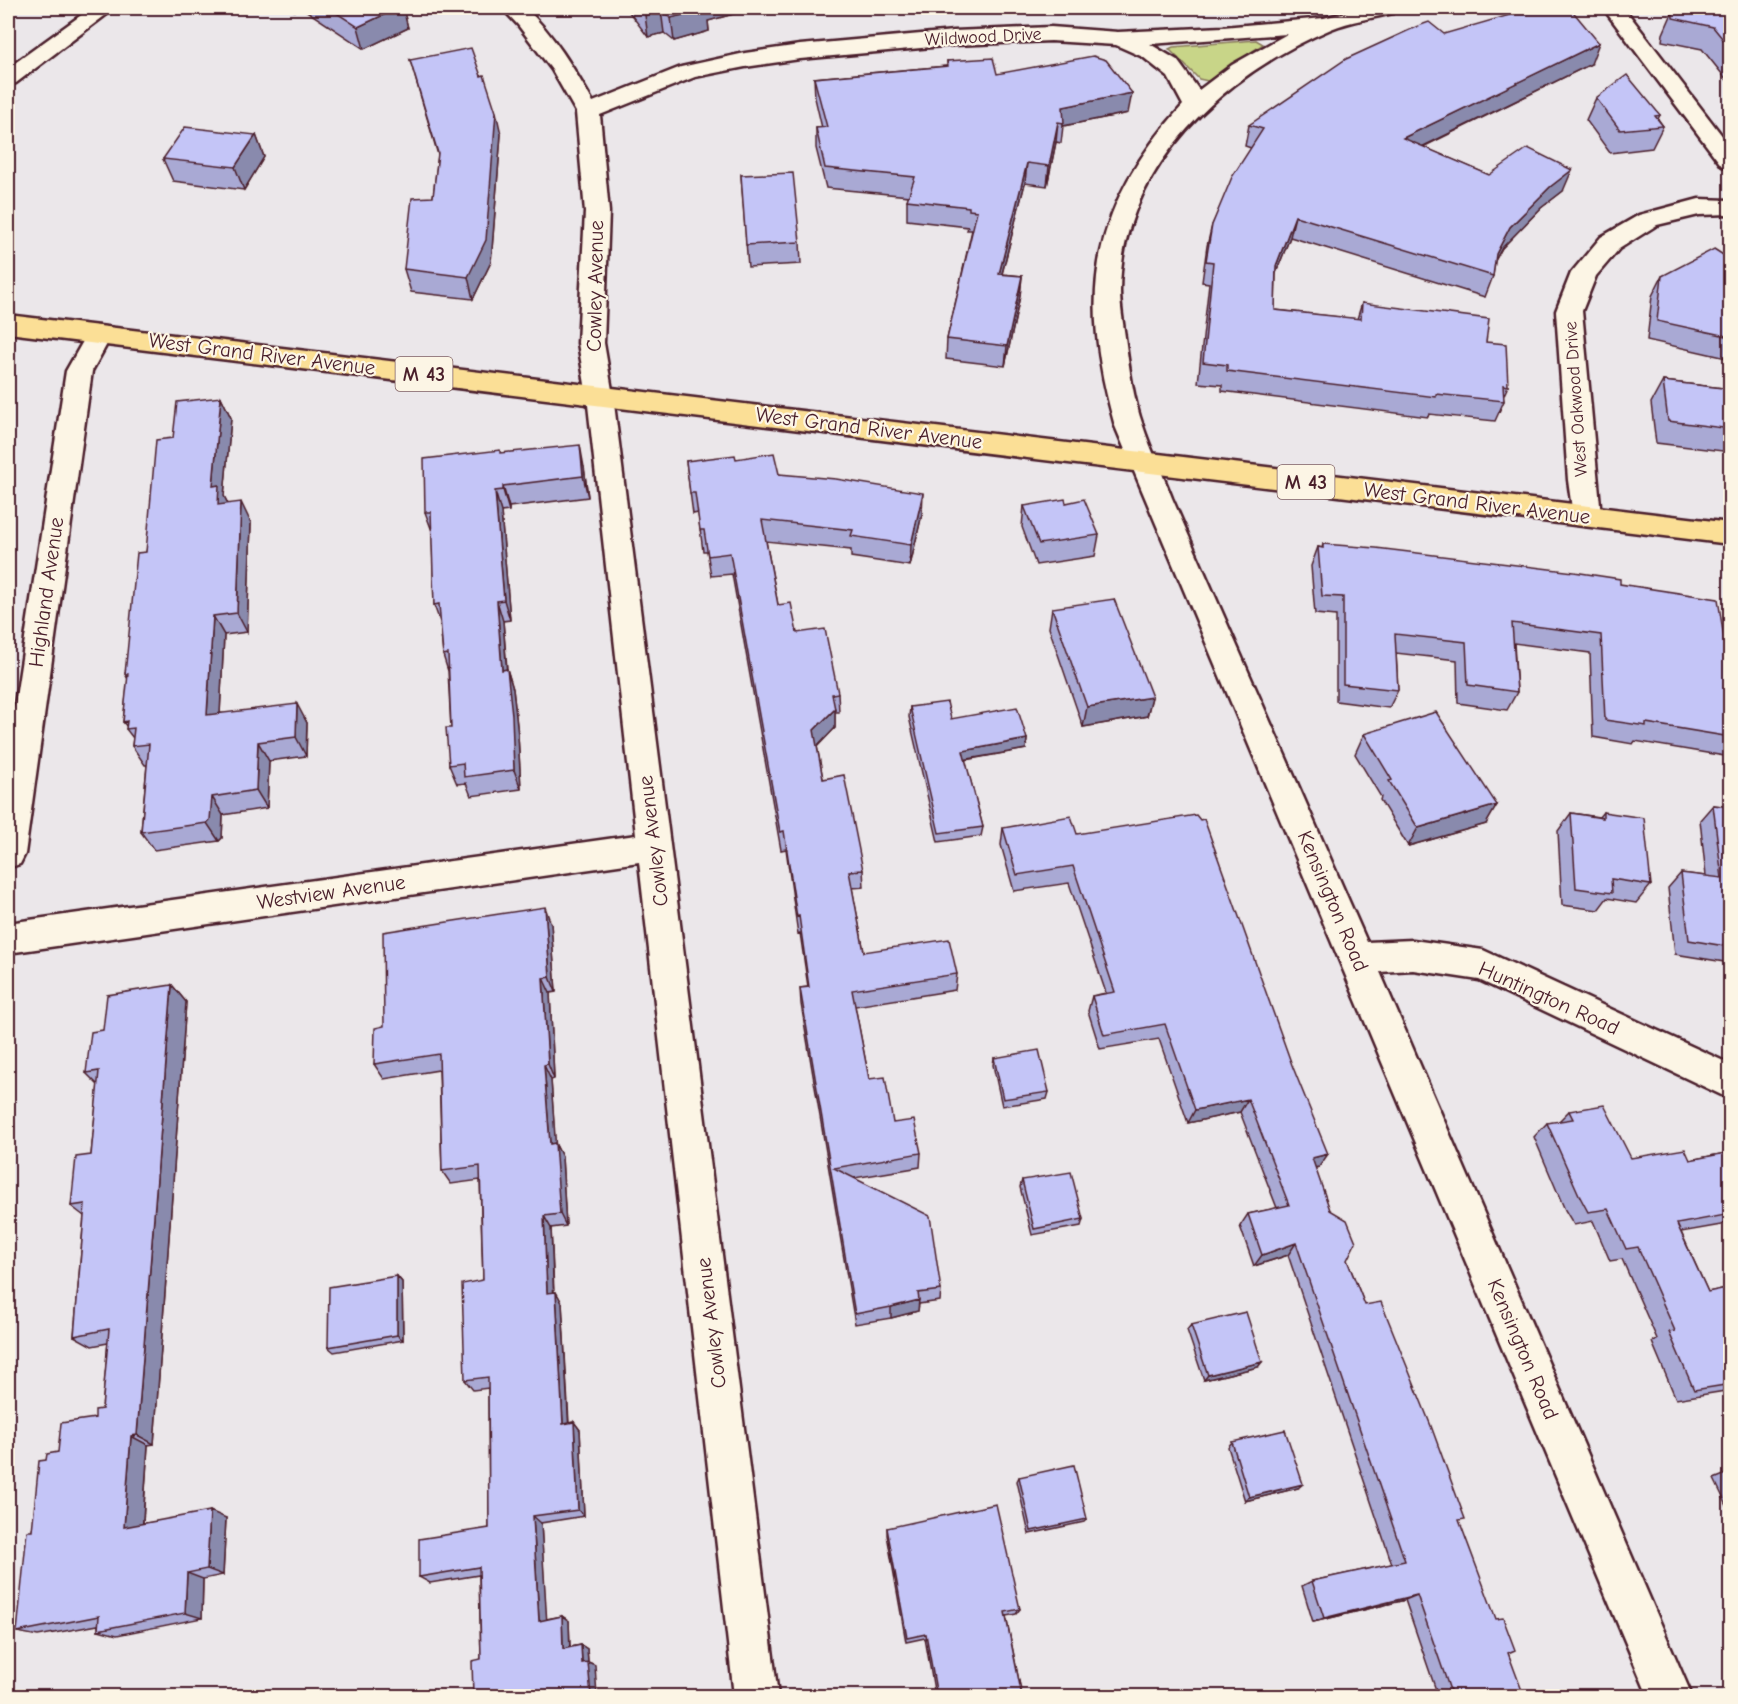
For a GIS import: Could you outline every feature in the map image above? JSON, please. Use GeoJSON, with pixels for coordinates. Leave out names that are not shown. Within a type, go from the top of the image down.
{"type":"FeatureCollection","features":[{"type":"Feature","properties":{"kind":"main road","name":"West Grand River Avenue"},"geometry":{"type":"LineString","coordinates":[[8,324],[1731,534]]}},
{"type":"Feature","properties":{"kind":"street"},"geometry":{"type":"LineString","coordinates":[[8,78],[104,8]]}},
{"type":"Feature","properties":{"kind":"street","name":"Cowley Avenue"},"geometry":{"type":"LineString","coordinates":[[513,8],[526,20],[562,68],[588,112],[597,212],[591,344],[600,396],[756,1696]]}},
{"type":"Feature","properties":{"kind":"street","name":"Wildwood Drive"},"geometry":{"type":"LineString","coordinates":[[588,112],[689,72],[736,61],[800,52],[1008,35],[1051,34],[1118,39],[1223,34],[1326,24],[1385,8]]}},
{"type":"Feature","properties":{"kind":"street"},"geometry":{"type":"LineString","coordinates":[[1612,8],[1731,161]]}},
{"type":"Feature","properties":{"kind":"street","name":"Kensington Road"},"geometry":{"type":"LineString","coordinates":[[1326,24],[1276,48],[1235,74],[1195,106],[1147,169],[1127,205],[1113,244],[1107,292],[1114,352],[1129,425],[1358,958],[1670,1696]]}},
{"type":"Feature","properties":{"kind":"street"},"geometry":{"type":"LineString","coordinates":[[1118,39],[1153,52],[1174,66],[1195,106]]}},
{"type":"Feature","properties":{"kind":"street","name":"West Oakwood Drive"},"geometry":{"type":"LineString","coordinates":[[1587,516],[1582,480],[1569,311],[1584,273],[1610,243],[1648,220],[1699,207],[1731,207]]}},
{"type":"Feature","properties":{"kind":"street","name":"Highland Avenue"},"geometry":{"type":"LineString","coordinates":[[8,854],[79,371],[99,334]]}},
{"type":"Feature","properties":{"kind":"street","name":"Westview Avenue"},"geometry":{"type":"LineString","coordinates":[[8,938],[654,846]]}},
{"type":"Feature","properties":{"kind":"street","name":"Huntington Road"},"geometry":{"type":"LineString","coordinates":[[1358,958],[1413,955],[1483,965],[1731,1082]]}},
{"type":"Feature","properties":{"kind":"green space"},"geometry":{"type":"Polygon","coordinates":[[[1256,40],[1263,44],[1208,81],[1199,79],[1169,49],[1173,47],[1256,40]]]}},
{"type":"Feature","properties":{"kind":"building"},"geometry":{"type":"Polygon","coordinates":[[[329,8],[398,8],[358,27],[329,8]]]}},
{"type":"Feature","properties":{"kind":"building"},"geometry":{"type":"Polygon","coordinates":[[[640,8],[707,9],[671,18],[661,10],[645,15],[640,8]]]}},
{"type":"Feature","properties":{"kind":"building"},"geometry":{"type":"Polygon","coordinates":[[[1534,8],[1570,8],[1599,43],[1403,138],[1489,175],[1528,148],[1572,170],[1550,187],[1510,227],[1496,254],[1493,276],[1295,216],[1276,266],[1275,310],[1361,319],[1362,303],[1489,319],[1486,342],[1506,344],[1508,386],[1503,385],[1504,401],[1436,394],[1436,397],[1227,371],[1227,365],[1203,362],[1213,262],[1206,261],[1212,225],[1232,177],[1263,129],[1249,125],[1346,59],[1418,26],[1429,22],[1444,34],[1534,8]]]}},
{"type":"Feature","properties":{"kind":"building"},"geometry":{"type":"Polygon","coordinates":[[[1731,8],[1731,49],[1713,27],[1673,18],[1673,11],[1731,8]]]}},
{"type":"Feature","properties":{"kind":"building"},"geometry":{"type":"Polygon","coordinates":[[[471,48],[481,76],[484,75],[496,112],[486,240],[468,277],[404,269],[412,198],[433,197],[438,153],[410,60],[471,48]]]}},
{"type":"Feature","properties":{"kind":"building"},"geometry":{"type":"Polygon","coordinates":[[[1093,56],[1106,60],[1132,93],[1063,107],[1064,123],[1058,122],[1049,166],[1027,163],[999,274],[1022,276],[1007,346],[947,339],[977,211],[969,210],[969,207],[907,200],[915,177],[825,168],[816,128],[827,127],[814,78],[948,66],[947,61],[993,58],[997,74],[1093,56]]]}},
{"type":"Feature","properties":{"kind":"building"},"geometry":{"type":"Polygon","coordinates":[[[1627,75],[1660,115],[1655,116],[1663,126],[1620,130],[1596,98],[1627,75]]]}},
{"type":"Feature","properties":{"kind":"building"},"geometry":{"type":"Polygon","coordinates":[[[185,127],[256,135],[235,167],[163,159],[185,127]]]}},
{"type":"Feature","properties":{"kind":"building"},"geometry":{"type":"Polygon","coordinates":[[[793,173],[800,242],[746,245],[741,175],[793,173]]]}},
{"type":"Feature","properties":{"kind":"building"},"geometry":{"type":"Polygon","coordinates":[[[1714,249],[1731,260],[1731,337],[1657,321],[1662,276],[1714,249]]]}},
{"type":"Feature","properties":{"kind":"building"},"geometry":{"type":"Polygon","coordinates":[[[1663,381],[1731,389],[1731,429],[1668,421],[1663,381]]]}},
{"type":"Feature","properties":{"kind":"building"},"geometry":{"type":"Polygon","coordinates":[[[221,397],[213,486],[219,485],[218,505],[241,502],[237,613],[213,616],[207,715],[297,704],[296,737],[258,742],[256,790],[212,797],[210,820],[207,823],[141,832],[149,744],[132,746],[134,728],[126,729],[127,721],[123,722],[128,674],[125,674],[137,553],[146,552],[156,440],[173,438],[177,402],[221,397]]]}},
{"type":"Feature","properties":{"kind":"building"},"geometry":{"type":"Polygon","coordinates":[[[580,445],[583,476],[503,486],[503,490],[495,491],[504,600],[497,601],[502,670],[507,669],[512,715],[514,770],[464,777],[463,763],[449,765],[446,728],[451,728],[448,654],[443,655],[439,604],[434,605],[431,512],[425,512],[424,459],[500,450],[500,453],[580,445]]]}},
{"type":"Feature","properties":{"kind":"building"},"geometry":{"type":"Polygon","coordinates":[[[774,453],[779,474],[836,479],[923,493],[911,545],[851,536],[853,530],[762,520],[778,605],[791,603],[797,633],[825,629],[838,693],[832,694],[835,709],[814,730],[823,779],[844,775],[863,870],[849,871],[864,952],[949,939],[957,974],[852,990],[869,1079],[885,1077],[893,1123],[914,1120],[921,1153],[834,1168],[930,1216],[941,1290],[918,1293],[919,1300],[855,1314],[800,988],[809,987],[799,916],[797,917],[784,831],[780,832],[730,553],[708,556],[704,530],[700,530],[695,493],[690,493],[686,461],[735,455],[736,459],[774,453]]]}},
{"type":"Feature","properties":{"kind":"building"},"geometry":{"type":"Polygon","coordinates":[[[1065,499],[1066,503],[1084,499],[1099,535],[1039,544],[1024,506],[1065,499]]]}},
{"type":"Feature","properties":{"kind":"building"},"geometry":{"type":"Polygon","coordinates":[[[1323,544],[1376,548],[1574,572],[1620,579],[1620,584],[1718,599],[1726,651],[1731,652],[1731,737],[1646,723],[1646,726],[1605,720],[1601,635],[1512,623],[1517,692],[1468,685],[1466,642],[1395,634],[1398,690],[1343,684],[1343,597],[1322,596],[1318,547],[1323,548],[1323,544]]]}},
{"type":"Feature","properties":{"kind":"building"},"geometry":{"type":"Polygon","coordinates":[[[1114,599],[1152,697],[1087,707],[1052,608],[1114,599]]]}},
{"type":"Feature","properties":{"kind":"building"},"geometry":{"type":"Polygon","coordinates":[[[947,702],[951,719],[1017,707],[1027,739],[963,751],[983,827],[939,833],[910,707],[947,702]]]}},
{"type":"Feature","properties":{"kind":"building"},"geometry":{"type":"Polygon","coordinates":[[[1436,712],[1497,805],[1418,828],[1364,734],[1436,712]]]}},
{"type":"Feature","properties":{"kind":"building"},"geometry":{"type":"Polygon","coordinates":[[[1713,805],[1731,807],[1731,947],[1689,940],[1681,873],[1722,878],[1713,805]]]}},
{"type":"Feature","properties":{"kind":"building"},"geometry":{"type":"Polygon","coordinates":[[[1603,812],[1644,818],[1651,885],[1611,879],[1612,893],[1576,888],[1571,813],[1603,818],[1603,812]]]}},
{"type":"Feature","properties":{"kind":"building"},"geometry":{"type":"Polygon","coordinates":[[[1196,815],[1200,820],[1204,819],[1292,1065],[1328,1154],[1312,1158],[1330,1210],[1347,1220],[1356,1242],[1347,1260],[1365,1305],[1381,1302],[1431,1426],[1465,1519],[1459,1520],[1496,1619],[1503,1618],[1515,1650],[1508,1653],[1524,1696],[1452,1696],[1417,1595],[1324,1618],[1312,1581],[1405,1561],[1296,1243],[1262,1255],[1248,1214],[1289,1205],[1248,1099],[1195,1110],[1165,1024],[1104,1035],[1092,996],[1115,992],[1073,866],[1017,875],[1003,828],[1071,816],[1077,834],[1196,815]]]}},
{"type":"Feature","properties":{"kind":"building"},"geometry":{"type":"Polygon","coordinates":[[[545,907],[550,977],[543,978],[548,1064],[544,1065],[550,1144],[555,1143],[560,1214],[544,1216],[547,1293],[556,1292],[563,1424],[574,1422],[578,1510],[533,1516],[539,1621],[562,1616],[563,1649],[581,1645],[582,1663],[588,1662],[591,1696],[473,1696],[472,1661],[481,1659],[479,1567],[419,1577],[419,1539],[489,1528],[488,1377],[465,1380],[462,1284],[483,1280],[480,1166],[442,1171],[439,1054],[374,1064],[375,1028],[384,1026],[383,932],[545,907]]]}},
{"type":"Feature","properties":{"kind":"building"},"geometry":{"type":"Polygon","coordinates":[[[172,985],[137,1435],[131,1436],[124,1527],[210,1511],[207,1569],[187,1573],[185,1613],[98,1630],[99,1616],[17,1632],[27,1531],[32,1531],[39,1461],[46,1460],[47,1454],[58,1452],[61,1423],[95,1418],[95,1410],[102,1409],[109,1329],[74,1336],[85,1204],[71,1206],[76,1157],[91,1155],[99,1071],[86,1073],[91,1032],[103,1030],[107,995],[172,985]]]}},
{"type":"Feature","properties":{"kind":"building"},"geometry":{"type":"Polygon","coordinates":[[[1039,1050],[1049,1092],[1003,1099],[994,1058],[1039,1050]]]}},
{"type":"Feature","properties":{"kind":"building"},"geometry":{"type":"Polygon","coordinates":[[[1604,1105],[1631,1158],[1685,1149],[1690,1160],[1731,1152],[1731,1214],[1677,1224],[1708,1292],[1731,1287],[1731,1384],[1694,1390],[1669,1332],[1675,1331],[1638,1247],[1626,1249],[1608,1209],[1588,1212],[1580,1197],[1547,1123],[1573,1119],[1569,1111],[1604,1105]]]}},
{"type":"Feature","properties":{"kind":"building"},"geometry":{"type":"Polygon","coordinates":[[[1071,1172],[1083,1219],[1034,1229],[1022,1180],[1071,1172]]]}},
{"type":"Feature","properties":{"kind":"building"},"geometry":{"type":"Polygon","coordinates":[[[397,1276],[397,1335],[328,1347],[329,1287],[397,1276]]]}},
{"type":"Feature","properties":{"kind":"building"},"geometry":{"type":"Polygon","coordinates":[[[1246,1312],[1262,1362],[1208,1375],[1191,1325],[1246,1312]]]}},
{"type":"Feature","properties":{"kind":"building"},"geometry":{"type":"Polygon","coordinates":[[[1285,1430],[1303,1484],[1249,1497],[1232,1442],[1285,1430]]]}},
{"type":"Feature","properties":{"kind":"building"},"geometry":{"type":"Polygon","coordinates":[[[1074,1465],[1087,1519],[1031,1531],[1019,1477],[1074,1465]]]}},
{"type":"Feature","properties":{"kind":"building"},"geometry":{"type":"Polygon","coordinates":[[[996,1504],[1020,1609],[1005,1612],[1022,1696],[937,1696],[926,1634],[907,1638],[887,1528],[996,1504]]]}}]}
